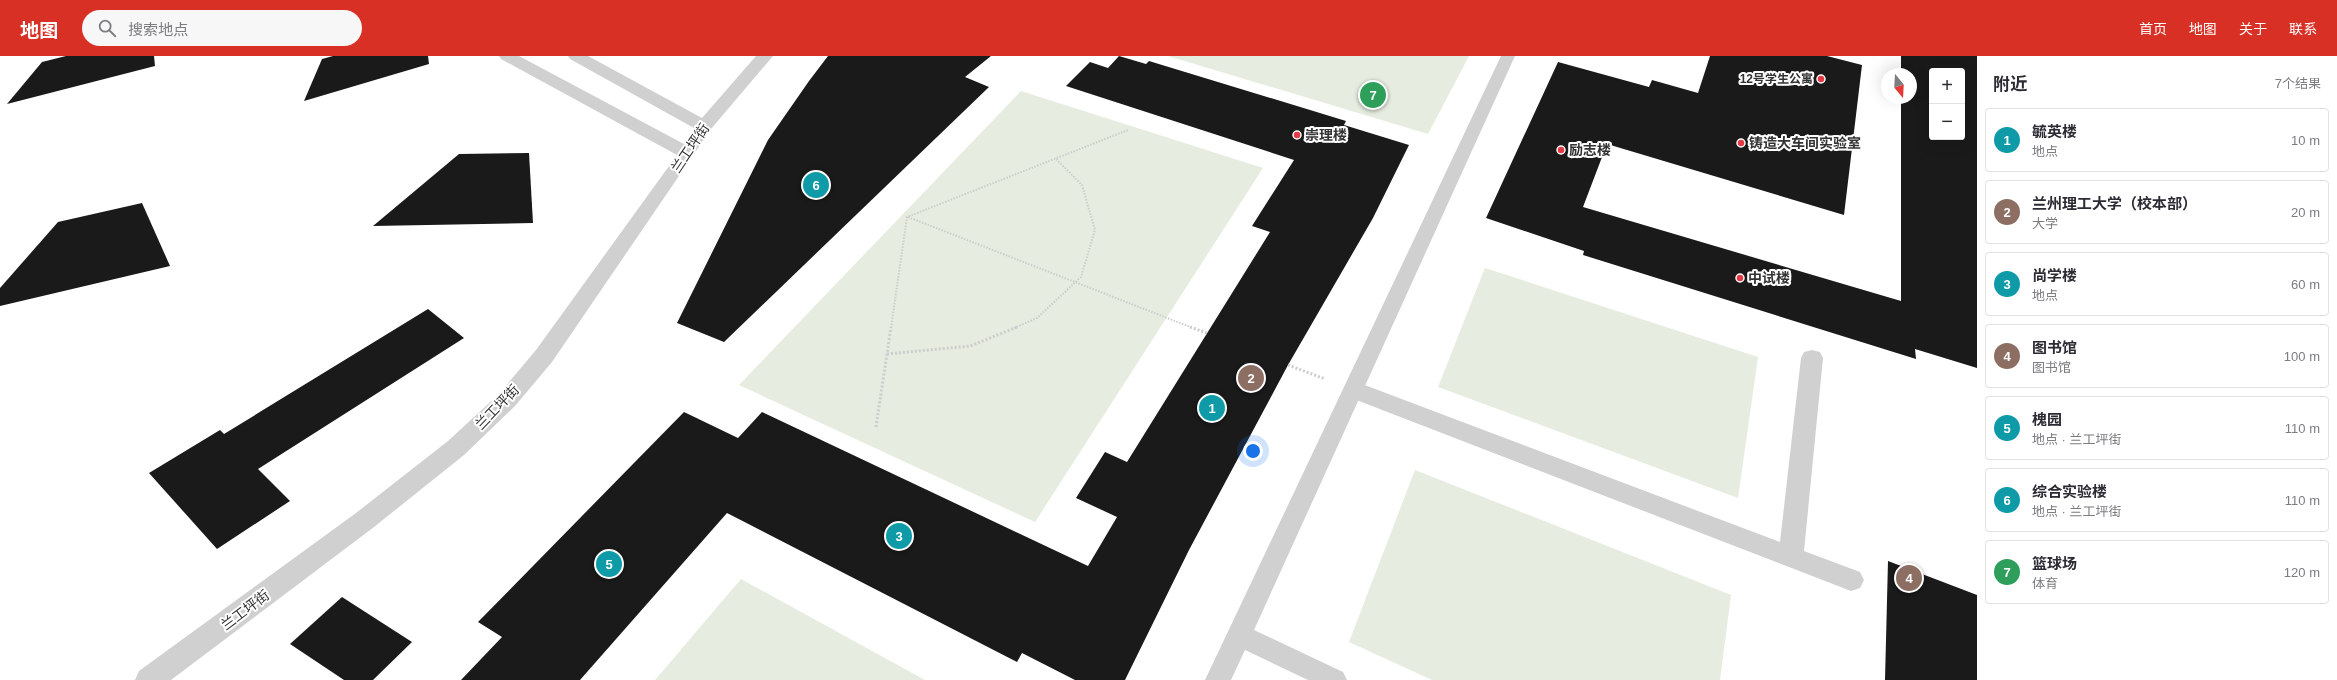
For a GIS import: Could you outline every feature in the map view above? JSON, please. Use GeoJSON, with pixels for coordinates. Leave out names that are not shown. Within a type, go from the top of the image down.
{"type":"FeatureCollection","features":[{"type":"Feature","properties":{"kind":"street"},"geometry":{"type":"LineString","coordinates":[[507,56],[688,152]]}},
{"type":"Feature","properties":{"kind":"street"},"geometry":{"type":"LineString","coordinates":[[576,56],[704,126]]}},
{"type":"Feature","properties":{"kind":"street","name":"兰工坪街"},"geometry":{"type":"LineString","coordinates":[[149,680],[365,520],[456,448],[507,400],[544,356],[688,152],[704,126],[765,56]]}},
{"type":"Feature","properties":{"kind":"street"},"geometry":{"type":"LineString","coordinates":[[1791,557],[1812,358]]}},
{"type":"Feature","properties":{"kind":"street"},"geometry":{"type":"LineString","coordinates":[[1354,390],[1851,580]]}},
{"type":"Feature","properties":{"kind":"lane"},"geometry":{"type":"LineString","coordinates":[[1218,680],[1508,56]]}},
{"type":"Feature","properties":{"kind":"lane"},"geometry":{"type":"LineString","coordinates":[[1239,635],[1334,680]]}},
{"type":"Feature","properties":{"kind":"path"},"geometry":{"type":"LineString","coordinates":[[907,217],[1128,130]]}},
{"type":"Feature","properties":{"kind":"path"},"geometry":{"type":"LineString","coordinates":[[887,354],[970,346],[1037,318],[1081,277],[1095,230],[1082,185],[1055,158]]}},
{"type":"Feature","properties":{"kind":"path"},"geometry":{"type":"LineString","coordinates":[[907,217],[1207,333]]}},
{"type":"Feature","properties":{"kind":"path"},"geometry":{"type":"LineString","coordinates":[[876,427],[907,217]]}},
{"type":"Feature","properties":{"kind":"path"},"geometry":{"type":"LineString","coordinates":[[1288,365],[1354,390]]}},
{"type":"Feature","properties":{"kind":"shaded area"},"geometry":{"type":"Polygon","coordinates":[[[1168,56],[1469,56],[1428,134],[1168,56]]]}},
{"type":"Feature","properties":{"kind":"shaded area"},"geometry":{"type":"Polygon","coordinates":[[[1021,91],[1263,168],[1035,522],[739,385],[1021,91]]]}},
{"type":"Feature","properties":{"kind":"shaded area"},"geometry":{"type":"Polygon","coordinates":[[[1485,268],[1758,357],[1738,498],[1438,387],[1485,268]]]}},
{"type":"Feature","properties":{"kind":"shaded area"},"geometry":{"type":"Polygon","coordinates":[[[1415,470],[1731,595],[1720,680],[1432,680],[1349,642],[1415,470]]]}},
{"type":"Feature","properties":{"kind":"shaded area"},"geometry":{"type":"Polygon","coordinates":[[[741,579],[925,680],[655,680],[741,579]]]}},
{"type":"Feature","properties":{"kind":"building"},"geometry":{"type":"Polygon","coordinates":[[[66,56],[154,56],[155,66],[7,104],[42,62],[66,56]]]}},
{"type":"Feature","properties":{"kind":"building"},"geometry":{"type":"Polygon","coordinates":[[[333,56],[428,56],[429,64],[304,101],[322,59],[333,56]]]}},
{"type":"Feature","properties":{"kind":"building"},"geometry":{"type":"Polygon","coordinates":[[[828,56],[991,56],[965,77],[989,87],[724,342],[677,323],[768,140],[828,56]]]}},
{"type":"Feature","properties":{"kind":"building"},"geometry":{"type":"Polygon","coordinates":[[[1119,56],[1146,64],[1149,61],[1346,121],[1344,125],[1409,145],[1373,218],[1288,365],[1189,550],[1125,680],[1075,680],[1022,653],[1017,662],[727,513],[580,680],[461,680],[502,637],[478,622],[684,412],[738,438],[762,412],[1088,566],[1117,517],[1076,498],[1105,452],[1127,462],[1270,232],[1252,226],[1294,160],[1066,86],[1090,62],[1108,68],[1119,56]]]}},
{"type":"Feature","properties":{"kind":"building"},"geometry":{"type":"Polygon","coordinates":[[[1710,56],[1827,56],[1862,65],[1844,215],[1607,144],[1583,207],[1901,301],[1901,104],[1917,104],[1917,68],[1901,68],[1901,56],[1977,56],[1977,368],[1915,349],[1916,359],[1583,255],[1584,251],[1486,218],[1558,62],[1649,87],[1652,80],[1698,93],[1710,56]]]}},
{"type":"Feature","properties":{"kind":"building"},"geometry":{"type":"Polygon","coordinates":[[[529,153],[533,223],[373,226],[459,154],[529,153]]]}},
{"type":"Feature","properties":{"kind":"building"},"geometry":{"type":"Polygon","coordinates":[[[142,203],[170,266],[0,306],[0,288],[58,222],[142,203]]]}},
{"type":"Feature","properties":{"kind":"building"},"geometry":{"type":"Polygon","coordinates":[[[428,309],[464,338],[258,469],[290,501],[217,549],[149,473],[220,430],[224,434],[428,309]]]}},
{"type":"Feature","properties":{"kind":"building"},"geometry":{"type":"Polygon","coordinates":[[[1888,561],[1977,595],[1977,680],[1885,680],[1888,561]]]}},
{"type":"Feature","properties":{"kind":"building"},"geometry":{"type":"Polygon","coordinates":[[[342,597],[412,642],[373,680],[344,680],[290,644],[342,597]]]}},
{"type":"Feature","properties":{"kind":"place","name":"12号学生公寓"},"geometry":{"type":"Point","coordinates":[1821,79]}},
{"type":"Feature","properties":{"kind":"place","name":"篮球场"},"geometry":{"type":"Point","coordinates":[1373,95]}},
{"type":"Feature","properties":{"kind":"place","name":"崇理楼"},"geometry":{"type":"Point","coordinates":[1297,135]}},
{"type":"Feature","properties":{"kind":"place","name":"铸造大车间实验室"},"geometry":{"type":"Point","coordinates":[1741,143]}},
{"type":"Feature","properties":{"kind":"place","name":"励志楼"},"geometry":{"type":"Point","coordinates":[1561,150]}},
{"type":"Feature","properties":{"kind":"place","name":"综合实验楼"},"geometry":{"type":"Point","coordinates":[816,185]}},
{"type":"Feature","properties":{"kind":"place","name":"中试楼"},"geometry":{"type":"Point","coordinates":[1740,278]}},
{"type":"Feature","properties":{"kind":"place","name":"兰州理工大学（校本部）"},"geometry":{"type":"Point","coordinates":[1251,378]}},
{"type":"Feature","properties":{"kind":"place","name":"毓英楼"},"geometry":{"type":"Point","coordinates":[1212,408]}},
{"type":"Feature","properties":{"kind":"place","name":"尚学楼"},"geometry":{"type":"Point","coordinates":[899,536]}},
{"type":"Feature","properties":{"kind":"place","name":"槐园"},"geometry":{"type":"Point","coordinates":[609,564]}},
{"type":"Feature","properties":{"kind":"place","name":"图书馆"},"geometry":{"type":"Point","coordinates":[1909,578]}}]}
